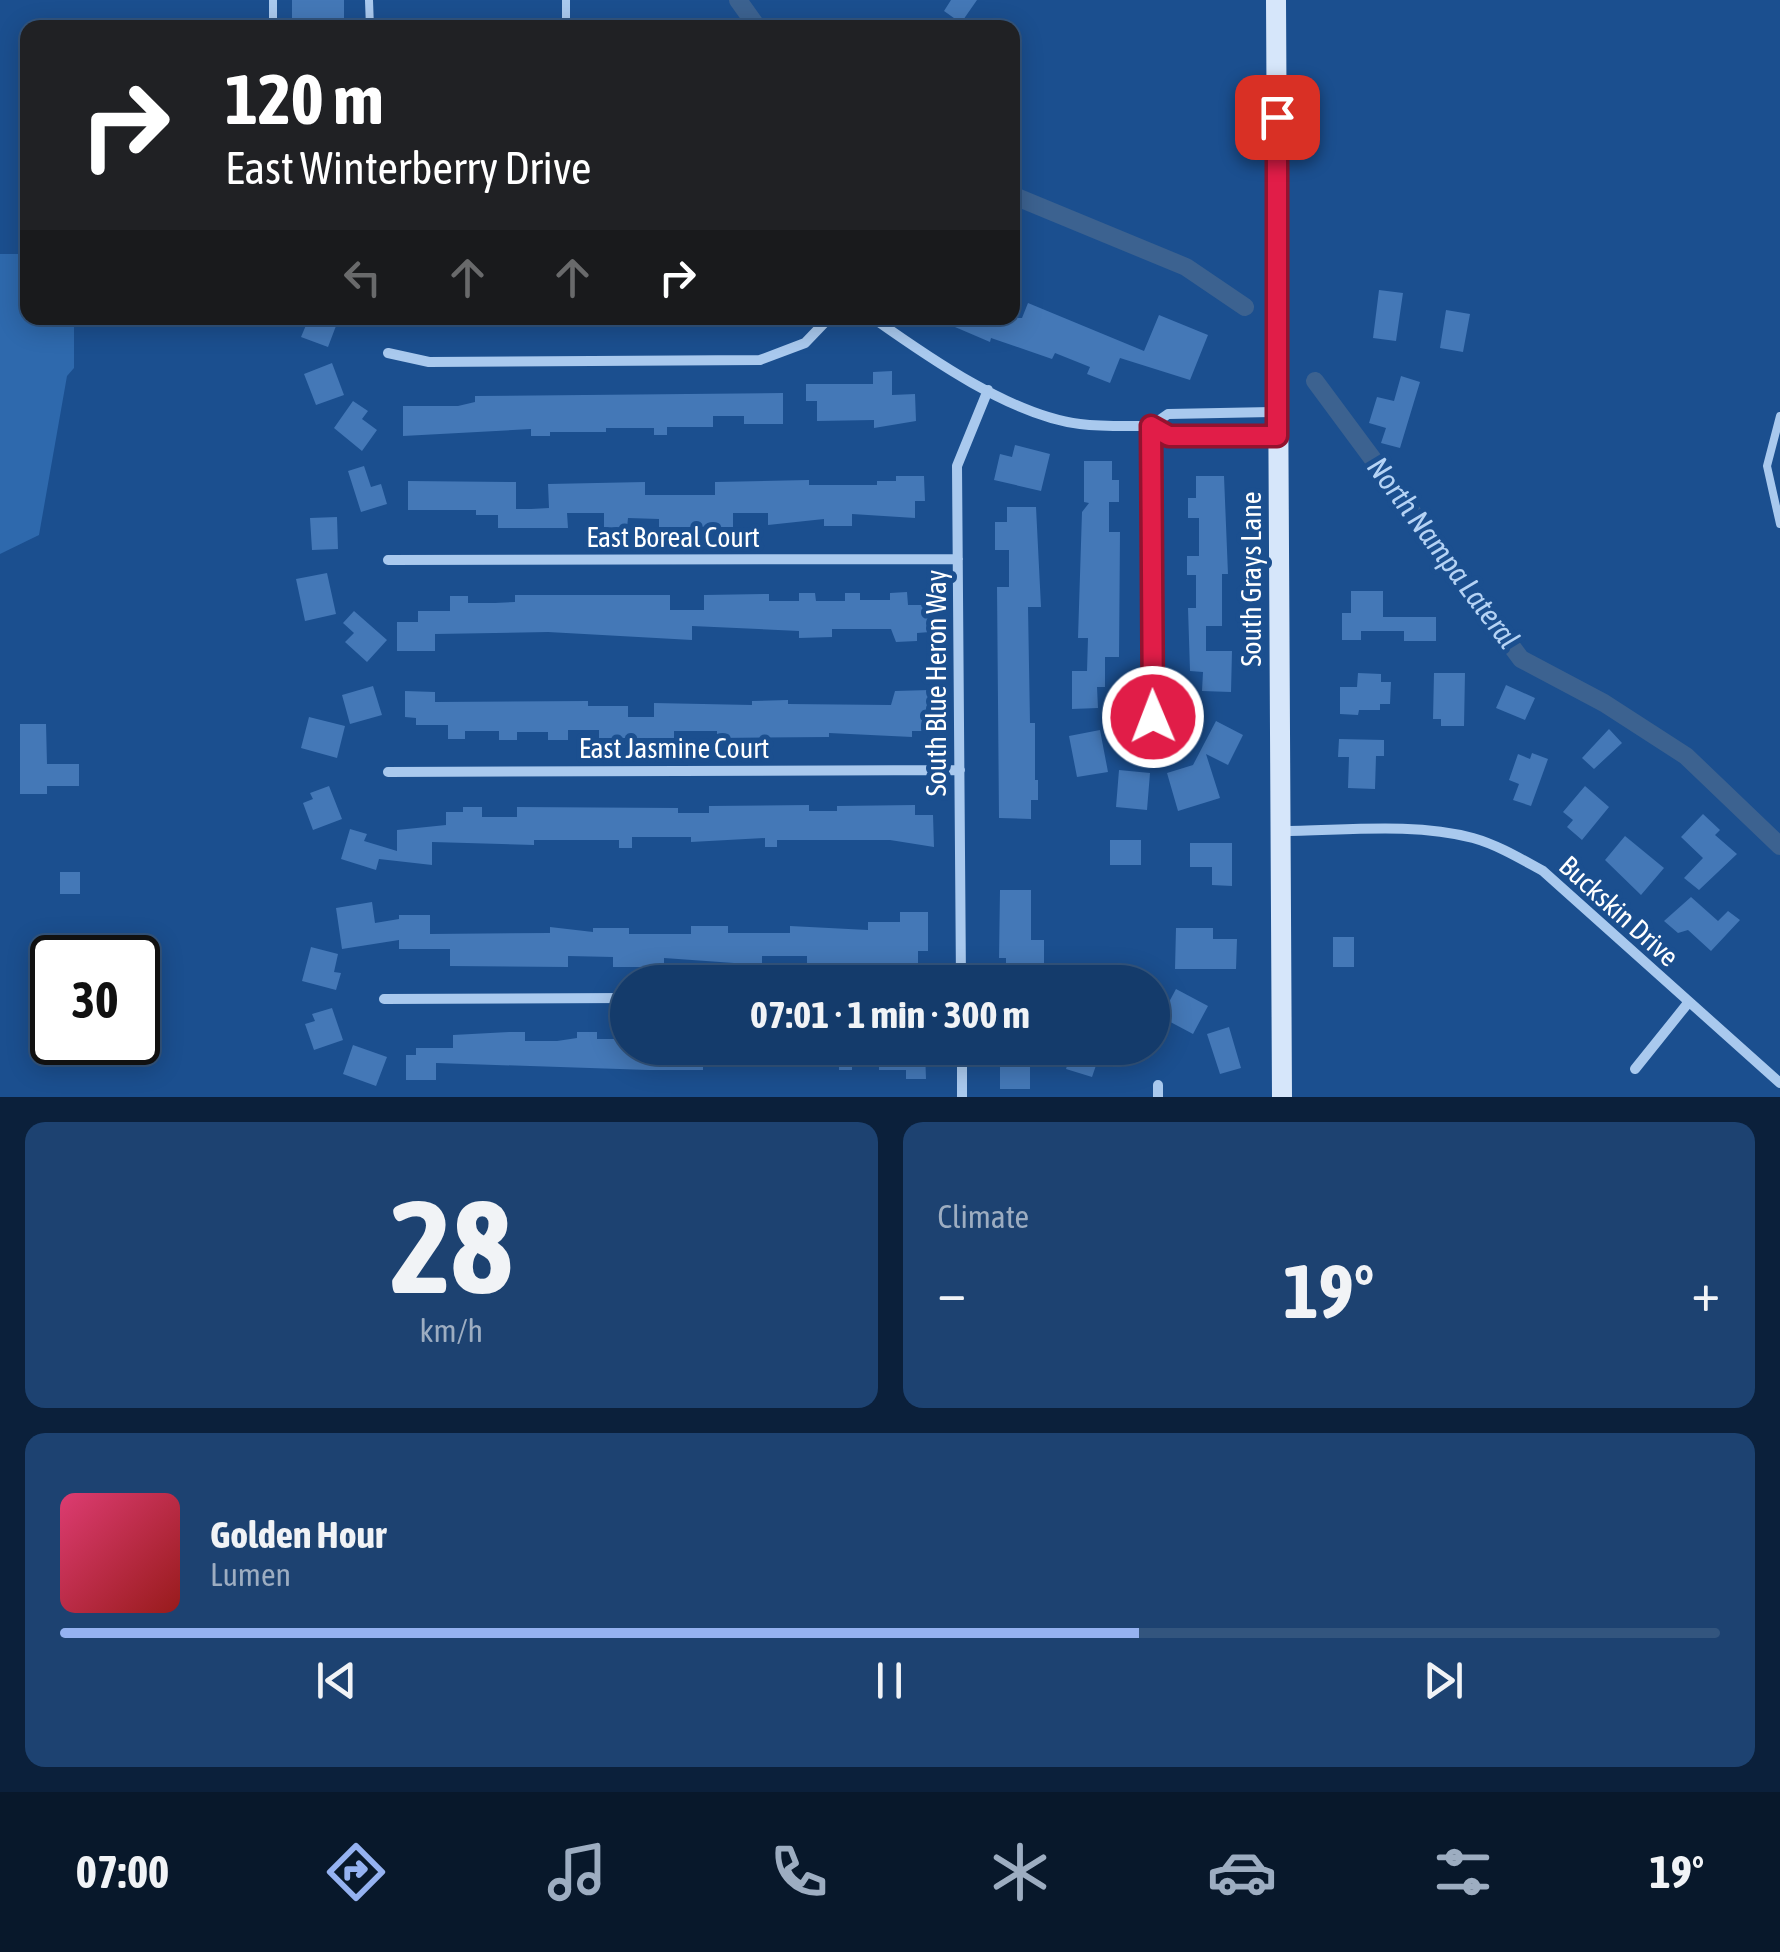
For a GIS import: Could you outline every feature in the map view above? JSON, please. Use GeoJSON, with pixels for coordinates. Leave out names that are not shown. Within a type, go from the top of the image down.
{"type":"FeatureCollection","features":[{"type":"Feature","properties":{"kind":"street","name":"South Grays Lane"},"geometry":{"type":"LineString","coordinates":[[1276,0],[1282,1097]]}},
{"type":"Feature","properties":{"kind":"street"},"geometry":{"type":"LineString","coordinates":[[388,353],[429,362],[760,360],[805,343],[822,325]]}},
{"type":"Feature","properties":{"kind":"street"},"geometry":{"type":"LineString","coordinates":[[883,325],[945,369],[1078,424],[1151,426],[1169,436],[1277,436]]}},
{"type":"Feature","properties":{"kind":"street","name":"South Blue Heron Way"},"geometry":{"type":"LineString","coordinates":[[961,965],[957,466],[988,390]]}},
{"type":"Feature","properties":{"kind":"street"},"geometry":{"type":"LineString","coordinates":[[1151,426],[1168,414],[1277,412]]}},
{"type":"Feature","properties":{"kind":"street"},"geometry":{"type":"LineString","coordinates":[[1151,426],[1153,717]]}},
{"type":"Feature","properties":{"kind":"street","name":"East Boreal Court"},"geometry":{"type":"LineString","coordinates":[[388,560],[958,559]]}},
{"type":"Feature","properties":{"kind":"street","name":"East Jasmine Court"},"geometry":{"type":"LineString","coordinates":[[388,772],[960,770]]}},
{"type":"Feature","properties":{"kind":"street","name":"Buckskin Drive"},"geometry":{"type":"LineString","coordinates":[[1280,830],[1434,832],[1474,838],[1508,852],[1543,871],[1780,1083]]}},
{"type":"Feature","properties":{"kind":"street"},"geometry":{"type":"LineString","coordinates":[[384,999],[610,998]]}},
{"type":"Feature","properties":{"kind":"street"},"geometry":{"type":"LineString","coordinates":[[1634,1069],[1688,1003]]}},
{"type":"Feature","properties":{"kind":"street"},"geometry":{"type":"LineString","coordinates":[[962,1065],[962,1097]]}},
{"type":"Feature","properties":{"kind":"lane"},"geometry":{"type":"LineString","coordinates":[[1780,416],[1768,466],[1780,524]]}},
{"type":"Feature","properties":{"kind":"shaded area"},"geometry":{"type":"Polygon","coordinates":[[[0,254],[20,254],[20,325],[74,325],[74,368],[67,376],[39,535],[0,554],[0,254]]]}},
{"type":"Feature","properties":{"kind":"building"},"geometry":{"type":"Polygon","coordinates":[[[292,0],[344,0],[344,20],[292,20],[292,0]]]}},
{"type":"Feature","properties":{"kind":"building"},"geometry":{"type":"Polygon","coordinates":[[[951,0],[977,0],[963,20],[944,11],[951,0]]]}},
{"type":"Feature","properties":{"kind":"building"},"geometry":{"type":"Polygon","coordinates":[[[1379,290],[1403,293],[1396,341],[1373,338],[1379,290]]]}},
{"type":"Feature","properties":{"kind":"building"},"geometry":{"type":"Polygon","coordinates":[[[1028,303],[1144,351],[1159,315],[1208,335],[1190,380],[1120,358],[1110,383],[1087,374],[1090,367],[1055,353],[1052,359],[991,338],[990,342],[950,325],[1020,325],[1028,303]]]}},
{"type":"Feature","properties":{"kind":"building"},"geometry":{"type":"Polygon","coordinates":[[[1446,310],[1470,314],[1463,352],[1440,348],[1446,310]]]}},
{"type":"Feature","properties":{"kind":"building"},"geometry":{"type":"Polygon","coordinates":[[[306,325],[336,325],[328,347],[301,337],[306,325]]]}},
{"type":"Feature","properties":{"kind":"building"},"geometry":{"type":"Polygon","coordinates":[[[332,363],[344,395],[316,405],[304,374],[332,363]]]}},
{"type":"Feature","properties":{"kind":"building"},"geometry":{"type":"Polygon","coordinates":[[[892,371],[892,395],[915,394],[916,421],[874,428],[874,420],[817,421],[817,401],[806,401],[806,384],[873,384],[873,372],[892,371]]]}},
{"type":"Feature","properties":{"kind":"building"},"geometry":{"type":"Polygon","coordinates":[[[1401,376],[1420,382],[1400,448],[1381,443],[1386,428],[1369,423],[1377,397],[1394,401],[1401,376]]]}},
{"type":"Feature","properties":{"kind":"building"},"geometry":{"type":"Polygon","coordinates":[[[783,393],[783,424],[744,424],[744,416],[713,416],[713,427],[667,427],[667,435],[654,435],[654,428],[606,428],[606,432],[550,432],[550,436],[531,436],[531,429],[403,436],[403,406],[458,406],[475,402],[475,396],[783,393]]]}},
{"type":"Feature","properties":{"kind":"building"},"geometry":{"type":"Polygon","coordinates":[[[353,401],[368,411],[362,419],[377,430],[362,451],[334,428],[353,401]]]}},
{"type":"Feature","properties":{"kind":"building"},"geometry":{"type":"Polygon","coordinates":[[[1015,445],[1050,454],[1041,491],[994,480],[1000,454],[1012,457],[1015,445]]]}},
{"type":"Feature","properties":{"kind":"building"},"geometry":{"type":"Polygon","coordinates":[[[1084,461],[1112,461],[1112,480],[1119,480],[1119,502],[1109,502],[1109,532],[1120,532],[1119,657],[1105,657],[1105,687],[1097,687],[1098,708],[1072,709],[1072,671],[1087,671],[1088,638],[1078,638],[1082,512],[1089,503],[1084,502],[1084,461]]]}},
{"type":"Feature","properties":{"kind":"building"},"geometry":{"type":"Polygon","coordinates":[[[364,466],[371,487],[381,484],[387,504],[361,512],[348,471],[364,466]]]}},
{"type":"Feature","properties":{"kind":"building"},"geometry":{"type":"Polygon","coordinates":[[[896,476],[924,476],[925,501],[915,501],[915,518],[852,514],[852,526],[824,526],[824,519],[768,525],[768,513],[733,513],[733,527],[659,527],[659,519],[628,518],[627,528],[604,527],[604,513],[567,513],[568,528],[498,528],[498,515],[476,515],[476,510],[408,510],[408,481],[516,482],[516,509],[531,509],[549,508],[548,484],[645,482],[645,495],[715,495],[715,482],[809,480],[809,485],[877,485],[877,481],[896,481],[896,476]]]}},
{"type":"Feature","properties":{"kind":"building"},"geometry":{"type":"Polygon","coordinates":[[[1196,476],[1224,476],[1228,574],[1222,574],[1222,626],[1206,626],[1206,651],[1232,651],[1231,692],[1202,691],[1203,672],[1190,671],[1188,608],[1196,608],[1196,575],[1187,575],[1187,556],[1199,556],[1199,518],[1188,518],[1188,498],[1196,498],[1196,476]]]}},
{"type":"Feature","properties":{"kind":"building"},"geometry":{"type":"Polygon","coordinates":[[[1007,507],[1036,507],[1041,607],[1028,607],[1030,723],[1035,723],[1038,800],[1031,800],[1031,819],[999,818],[997,587],[1009,587],[1009,550],[995,550],[995,522],[1007,522],[1007,507]]]}},
{"type":"Feature","properties":{"kind":"building"},"geometry":{"type":"Polygon","coordinates":[[[337,517],[338,549],[312,550],[310,518],[337,517]]]}},
{"type":"Feature","properties":{"kind":"building"},"geometry":{"type":"Polygon","coordinates":[[[327,573],[336,614],[305,621],[296,579],[327,573]]]}},
{"type":"Feature","properties":{"kind":"building"},"geometry":{"type":"Polygon","coordinates":[[[1351,591],[1383,591],[1383,617],[1436,617],[1436,641],[1404,641],[1404,631],[1361,631],[1361,640],[1342,640],[1342,613],[1351,613],[1351,591]]]}},
{"type":"Feature","properties":{"kind":"building"},"geometry":{"type":"Polygon","coordinates":[[[907,592],[908,605],[930,605],[930,632],[917,633],[917,641],[896,642],[891,629],[832,629],[832,637],[799,638],[799,631],[692,626],[692,640],[548,632],[435,634],[435,651],[397,651],[397,622],[418,622],[418,611],[450,611],[450,596],[468,596],[468,603],[495,603],[515,602],[515,595],[670,595],[670,610],[704,610],[704,595],[769,594],[769,601],[799,601],[799,593],[815,593],[816,601],[845,601],[845,593],[860,593],[860,600],[890,600],[890,593],[907,592]]]}},
{"type":"Feature","properties":{"kind":"building"},"geometry":{"type":"Polygon","coordinates":[[[354,611],[387,640],[367,662],[345,642],[354,633],[343,623],[354,611]]]}},
{"type":"Feature","properties":{"kind":"building"},"geometry":{"type":"Polygon","coordinates":[[[1358,673],[1381,674],[1381,682],[1391,682],[1390,704],[1380,704],[1380,710],[1359,710],[1358,715],[1340,714],[1340,687],[1357,687],[1358,673]]]}},
{"type":"Feature","properties":{"kind":"building"},"geometry":{"type":"Polygon","coordinates":[[[1434,673],[1465,673],[1464,726],[1441,726],[1441,719],[1433,719],[1434,673]]]}},
{"type":"Feature","properties":{"kind":"building"},"geometry":{"type":"Polygon","coordinates":[[[1506,685],[1535,698],[1525,720],[1496,708],[1506,685]]]}},
{"type":"Feature","properties":{"kind":"building"},"geometry":{"type":"Polygon","coordinates":[[[373,686],[382,715],[350,724],[342,695],[373,686]]]}},
{"type":"Feature","properties":{"kind":"building"},"geometry":{"type":"Polygon","coordinates":[[[930,690],[930,731],[912,731],[912,737],[829,733],[829,737],[717,738],[717,731],[674,731],[674,738],[599,738],[599,730],[568,730],[568,740],[548,740],[548,732],[517,732],[517,740],[499,740],[499,731],[465,731],[465,739],[448,739],[448,725],[416,725],[416,718],[405,717],[405,691],[435,692],[435,702],[588,701],[588,706],[628,706],[628,717],[654,717],[654,703],[752,705],[752,701],[788,700],[788,704],[891,705],[895,691],[930,690]]]}},
{"type":"Feature","properties":{"kind":"building"},"geometry":{"type":"Polygon","coordinates":[[[309,717],[345,726],[337,758],[301,748],[309,717]]]}},
{"type":"Feature","properties":{"kind":"building"},"geometry":{"type":"Polygon","coordinates":[[[1216,721],[1243,735],[1228,765],[1206,754],[1220,798],[1178,811],[1167,773],[1193,765],[1216,721]]]}},
{"type":"Feature","properties":{"kind":"building"},"geometry":{"type":"Polygon","coordinates":[[[20,724],[46,724],[47,764],[79,764],[79,786],[47,786],[47,794],[20,794],[20,724]]]}},
{"type":"Feature","properties":{"kind":"building"},"geometry":{"type":"Polygon","coordinates":[[[1609,729],[1622,743],[1594,769],[1582,758],[1609,729]]]}},
{"type":"Feature","properties":{"kind":"building"},"geometry":{"type":"Polygon","coordinates":[[[1100,730],[1108,772],[1077,777],[1069,736],[1100,730]]]}},
{"type":"Feature","properties":{"kind":"building"},"geometry":{"type":"Polygon","coordinates":[[[1339,739],[1384,740],[1384,756],[1376,756],[1375,789],[1348,788],[1349,757],[1338,757],[1339,739]]]}},
{"type":"Feature","properties":{"kind":"building"},"geometry":{"type":"Polygon","coordinates":[[[1532,753],[1548,759],[1531,806],[1513,800],[1519,784],[1509,780],[1518,754],[1530,759],[1532,753]]]}},
{"type":"Feature","properties":{"kind":"building"},"geometry":{"type":"Polygon","coordinates":[[[1119,770],[1150,773],[1147,810],[1116,807],[1119,770]]]}},
{"type":"Feature","properties":{"kind":"building"},"geometry":{"type":"Polygon","coordinates":[[[329,786],[342,819],[313,830],[303,803],[313,799],[310,793],[329,786]]]}},
{"type":"Feature","properties":{"kind":"building"},"geometry":{"type":"Polygon","coordinates":[[[1585,786],[1609,807],[1582,840],[1567,827],[1573,820],[1563,812],[1585,786]]]}},
{"type":"Feature","properties":{"kind":"building"},"geometry":{"type":"Polygon","coordinates":[[[809,805],[809,811],[837,811],[837,806],[915,805],[915,815],[933,815],[934,847],[890,840],[777,840],[777,847],[765,847],[765,838],[691,842],[691,837],[632,837],[632,848],[619,848],[619,840],[534,840],[534,845],[432,842],[432,865],[379,859],[376,870],[341,859],[350,829],[367,834],[364,841],[397,851],[397,830],[446,825],[446,812],[463,812],[463,807],[482,807],[482,817],[517,817],[517,807],[678,808],[678,813],[709,813],[709,806],[809,805]]]}},
{"type":"Feature","properties":{"kind":"building"},"geometry":{"type":"Polygon","coordinates":[[[1703,814],[1720,830],[1715,835],[1737,854],[1699,890],[1684,878],[1703,858],[1681,837],[1703,814]]]}},
{"type":"Feature","properties":{"kind":"building"},"geometry":{"type":"Polygon","coordinates":[[[1625,836],[1664,868],[1641,895],[1605,860],[1625,836]]]}},
{"type":"Feature","properties":{"kind":"building"},"geometry":{"type":"Polygon","coordinates":[[[1110,840],[1141,840],[1141,865],[1110,865],[1110,840]]]}},
{"type":"Feature","properties":{"kind":"building"},"geometry":{"type":"Polygon","coordinates":[[[1190,843],[1232,843],[1232,886],[1212,885],[1212,867],[1190,867],[1190,843]]]}},
{"type":"Feature","properties":{"kind":"building"},"geometry":{"type":"Polygon","coordinates":[[[60,872],[80,872],[80,894],[60,894],[60,872]]]}},
{"type":"Feature","properties":{"kind":"building"},"geometry":{"type":"Polygon","coordinates":[[[1000,890],[1031,890],[1031,940],[1044,940],[1044,965],[1006,965],[1006,958],[999,958],[1000,890]]]}},
{"type":"Feature","properties":{"kind":"building"},"geometry":{"type":"Polygon","coordinates":[[[1691,897],[1718,921],[1728,911],[1740,920],[1711,951],[1688,930],[1678,933],[1664,921],[1691,897]]]}},
{"type":"Feature","properties":{"kind":"building"},"geometry":{"type":"Polygon","coordinates":[[[372,902],[375,923],[399,919],[399,915],[430,915],[430,934],[550,933],[550,927],[593,932],[593,928],[629,928],[629,934],[691,934],[691,926],[728,926],[728,933],[790,933],[790,926],[868,930],[868,922],[900,922],[900,912],[928,912],[928,951],[918,951],[918,963],[807,963],[807,956],[762,956],[762,965],[664,958],[664,965],[613,965],[613,957],[568,956],[568,967],[450,966],[450,949],[399,949],[399,940],[342,949],[336,908],[372,902]]]}},
{"type":"Feature","properties":{"kind":"building"},"geometry":{"type":"Polygon","coordinates":[[[1176,928],[1213,928],[1213,939],[1237,939],[1236,969],[1175,969],[1176,928]]]}},
{"type":"Feature","properties":{"kind":"building"},"geometry":{"type":"Polygon","coordinates":[[[1333,937],[1354,937],[1354,967],[1333,967],[1333,937]]]}},
{"type":"Feature","properties":{"kind":"building"},"geometry":{"type":"Polygon","coordinates":[[[311,947],[338,954],[334,972],[341,973],[336,990],[302,981],[311,947]]]}},
{"type":"Feature","properties":{"kind":"building"},"geometry":{"type":"Polygon","coordinates":[[[1176,989],[1208,1006],[1193,1034],[1170,1022],[1170,1000],[1176,989]]]}},
{"type":"Feature","properties":{"kind":"building"},"geometry":{"type":"Polygon","coordinates":[[[332,1008],[343,1040],[314,1050],[305,1024],[315,1021],[312,1014],[332,1008]]]}},
{"type":"Feature","properties":{"kind":"building"},"geometry":{"type":"Polygon","coordinates":[[[1229,1027],[1241,1068],[1220,1074],[1207,1034],[1229,1027]]]}},
{"type":"Feature","properties":{"kind":"building"},"geometry":{"type":"Polygon","coordinates":[[[525,1032],[525,1041],[557,1041],[577,1038],[577,1032],[597,1032],[597,1039],[610,1039],[610,1065],[703,1065],[703,1070],[436,1063],[436,1080],[406,1080],[406,1055],[416,1055],[416,1048],[453,1048],[453,1035],[525,1032]]]}},
{"type":"Feature","properties":{"kind":"building"},"geometry":{"type":"Polygon","coordinates":[[[353,1045],[387,1057],[376,1086],[343,1074],[353,1045]]]}},
{"type":"Feature","properties":{"kind":"building"},"geometry":{"type":"Polygon","coordinates":[[[737,1065],[805,1065],[805,1067],[737,1065]]]}},
{"type":"Feature","properties":{"kind":"building"},"geometry":{"type":"Polygon","coordinates":[[[839,1065],[852,1065],[852,1070],[839,1070],[839,1065]]]}},
{"type":"Feature","properties":{"kind":"building"},"geometry":{"type":"Polygon","coordinates":[[[879,1065],[926,1065],[926,1079],[906,1079],[906,1070],[879,1070],[879,1065]]]}},
{"type":"Feature","properties":{"kind":"building"},"geometry":{"type":"Polygon","coordinates":[[[1000,1065],[1030,1065],[1030,1089],[1000,1089],[1000,1065]]]}},
{"type":"Feature","properties":{"kind":"building"},"geometry":{"type":"Polygon","coordinates":[[[1067,1065],[1096,1065],[1092,1077],[1066,1069],[1067,1065]]]}},
{"type":"Feature","properties":{"kind":"waterway","name":"North Nampa Lateral"},"geometry":{"type":"LineString","coordinates":[[738,0],[752,20]]}},
{"type":"Feature","properties":{"kind":"waterway","name":"North Nampa Lateral"},"geometry":{"type":"LineString","coordinates":[[1020,198],[1186,267],[1245,307]]}},
{"type":"Feature","properties":{"kind":"waterway","name":"North Nampa Lateral"},"geometry":{"type":"LineString","coordinates":[[1315,381],[1521,659],[1604,703],[1686,756],[1780,846]]}},
{"type":"Feature","properties":{"kind":"route"},"geometry":{"type":"LineString","coordinates":[[1153,717],[1151,426],[1169,436],[1277,436],[1277,117]]}}]}
